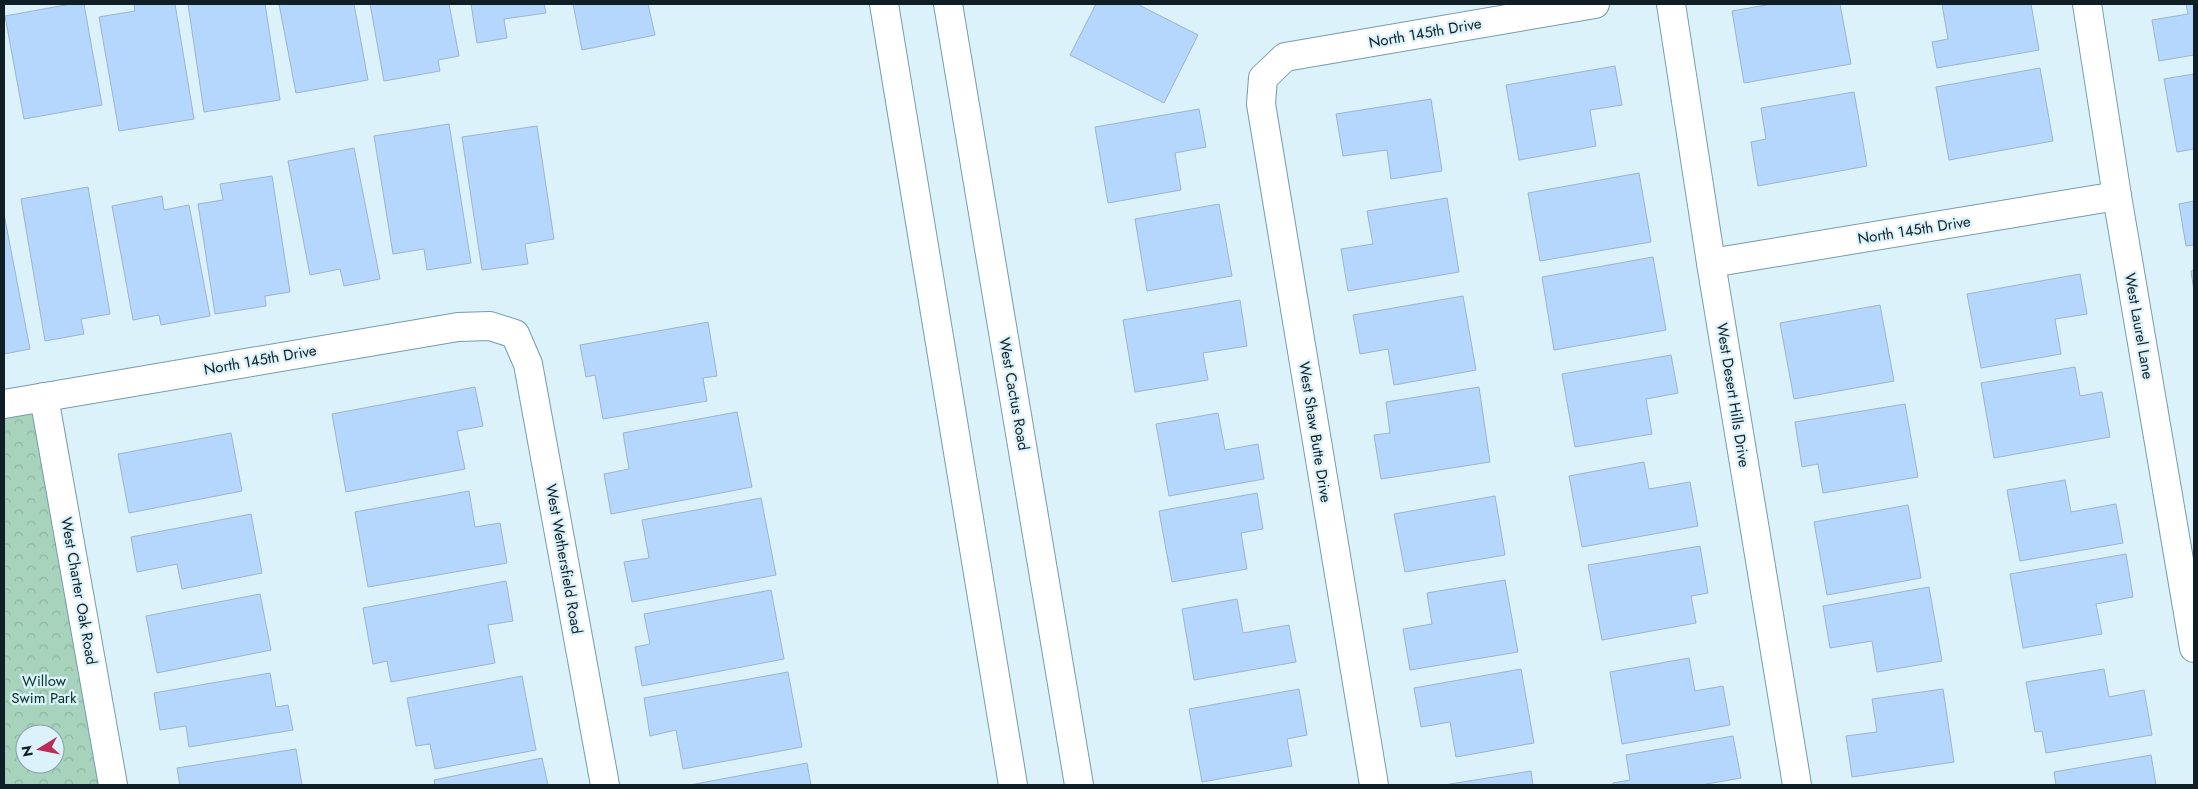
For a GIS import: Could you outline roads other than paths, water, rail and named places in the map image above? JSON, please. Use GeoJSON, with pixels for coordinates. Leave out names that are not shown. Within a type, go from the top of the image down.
{"type":"FeatureCollection","features":[{"type":"Feature","properties":{"kind":"street"},"geometry":{"type":"LineString","coordinates":[[884,4],[1012,785]]}},
{"type":"Feature","properties":{"kind":"street","name":"West Cactus Road"},"geometry":{"type":"LineString","coordinates":[[948,4],[1079,785]]}},
{"type":"Feature","properties":{"kind":"street","name":"North 145th Drive"},"geometry":{"type":"LineString","coordinates":[[1263,78],[1285,57],[1595,4]]}},
{"type":"Feature","properties":{"kind":"street","name":"West Desert Hills Drive"},"geometry":{"type":"LineString","coordinates":[[1671,4],[1711,263],[1797,785]]}},
{"type":"Feature","properties":{"kind":"street","name":"West Laurel Lane"},"geometry":{"type":"LineString","coordinates":[[2087,4],[2117,196],[2194,648]]}},
{"type":"Feature","properties":{"kind":"street","name":"West Shaw Butte Drive"},"geometry":{"type":"LineString","coordinates":[[1263,78],[1261,104],[1374,785]]}},
{"type":"Feature","properties":{"kind":"street","name":"North 145th Drive"},"geometry":{"type":"LineString","coordinates":[[1711,263],[2117,196]]}},
{"type":"Feature","properties":{"kind":"street","name":"North 145th Drive"},"geometry":{"type":"LineString","coordinates":[[4,404],[458,327],[490,326],[515,334]]}},
{"type":"Feature","properties":{"kind":"street","name":"West Wethersfield Road"},"geometry":{"type":"LineString","coordinates":[[515,334],[528,364],[605,785]]}},
{"type":"Feature","properties":{"kind":"street","name":"West Charter Oak Road"},"geometry":{"type":"LineString","coordinates":[[44,397],[113,785]]}},
{"type":"Feature","properties":{"kind":"park label","name":"Willow Swim Park"},"geometry":{"type":"Point","coordinates":[44,690]}}]}
